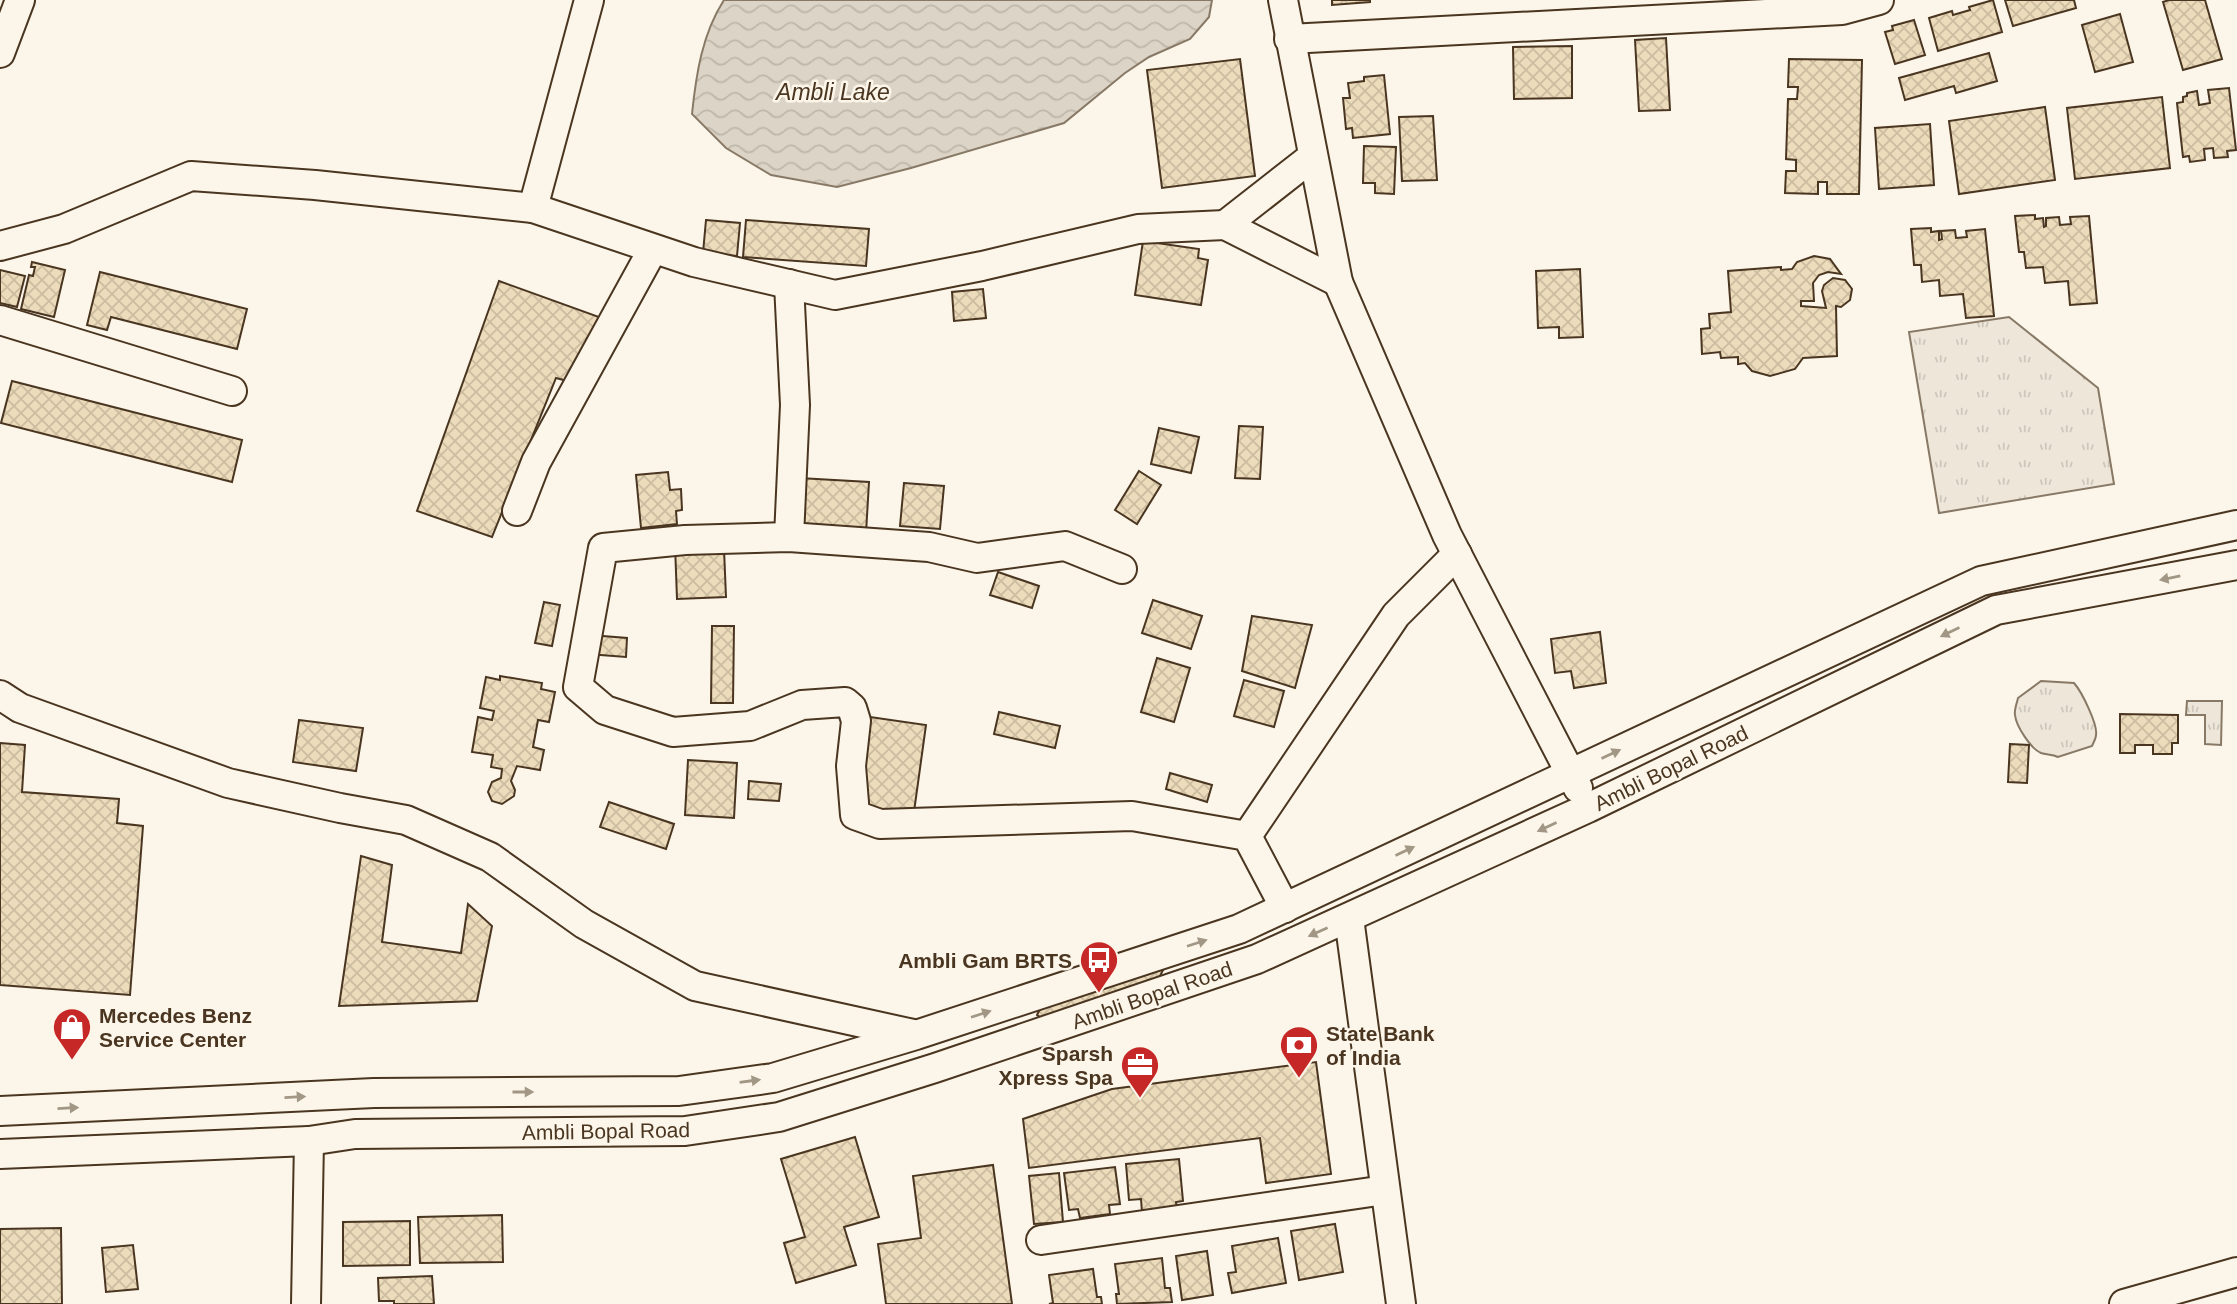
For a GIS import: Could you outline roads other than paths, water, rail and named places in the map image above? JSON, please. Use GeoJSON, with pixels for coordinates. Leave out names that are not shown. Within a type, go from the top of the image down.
{"type":"FeatureCollection","features":[{"type":"Feature","properties":{"kind":"street"},"geometry":{"type":"LineString","coordinates":[[0,54],[20,0]]}},
{"type":"Feature","properties":{"kind":"street"},"geometry":{"type":"LineString","coordinates":[[533,208],[589,0]]}},
{"type":"Feature","properties":{"kind":"street"},"geometry":{"type":"LineString","coordinates":[[1283,0],[1338,282],[1457,554],[1588,808]]}},
{"type":"Feature","properties":{"kind":"street"},"geometry":{"type":"LineString","coordinates":[[1289,39],[1842,10],[1880,0]]}},
{"type":"Feature","properties":{"kind":"street"},"geometry":{"type":"LineString","coordinates":[[1225,225],[1312,157]]}},
{"type":"Feature","properties":{"kind":"street"},"geometry":{"type":"LineString","coordinates":[[0,246],[64,229],[191,176],[315,185],[533,208],[694,262],[835,295],[982,266],[1138,229],[1225,225],[1338,282]]}},
{"type":"Feature","properties":{"kind":"street"},"geometry":{"type":"LineString","coordinates":[[517,511],[536,462],[653,249]]}},
{"type":"Feature","properties":{"kind":"street"},"geometry":{"type":"LineString","coordinates":[[789,284],[795,405],[789,537]]}},
{"type":"Feature","properties":{"kind":"street"},"geometry":{"type":"LineString","coordinates":[[0,320],[232,391]]}},
{"type":"Feature","properties":{"kind":"street","name":"Ambli Bopal Road"},"geometry":{"type":"LineString","coordinates":[[0,1111],[374,1093],[679,1091],[773,1078],[916,1035],[1239,929],[1981,581],[2237,525]]}},
{"type":"Feature","properties":{"kind":"street"},"geometry":{"type":"LineString","coordinates":[[1122,569],[1065,546],[977,558],[929,547],[789,537],[685,540],[603,548],[578,687],[604,710],[673,732],[750,726],[802,705],[845,702],[852,708],[856,721],[851,766],[855,816],[880,824],[1132,816],[1247,836]]}},
{"type":"Feature","properties":{"kind":"street"},"geometry":{"type":"LineString","coordinates":[[1247,836],[1396,615],[1457,554]]}},
{"type":"Feature","properties":{"kind":"street","name":"Ambli Bopal Road"},"geometry":{"type":"LineString","coordinates":[[0,1154],[309,1142],[355,1134],[685,1130],[779,1117],[934,1068],[1257,959],[1588,808],[1996,610],[2237,565]]}},
{"type":"Feature","properties":{"kind":"street"},"geometry":{"type":"LineString","coordinates":[[0,695],[20,708],[228,783],[405,820],[491,857],[584,925],[695,986],[916,1035]]}},
{"type":"Feature","properties":{"kind":"street"},"geometry":{"type":"LineString","coordinates":[[1247,836],[1285,908]]}},
{"type":"Feature","properties":{"kind":"street"},"geometry":{"type":"LineString","coordinates":[[1349,918],[1401,1304]]}},
{"type":"Feature","properties":{"kind":"street"},"geometry":{"type":"LineString","coordinates":[[1239,929],[1257,959]]}},
{"type":"Feature","properties":{"kind":"street"},"geometry":{"type":"LineString","coordinates":[[306,1304],[309,1142]]}},
{"type":"Feature","properties":{"kind":"street"},"geometry":{"type":"LineString","coordinates":[[1041,1240],[1385,1190]]}},
{"type":"Feature","properties":{"kind":"street"},"geometry":{"type":"LineString","coordinates":[[2124,1304],[2237,1272]]}},
{"type":"Feature","properties":{"kind":"water","name":"Ambli Lake"},"geometry":{"type":"Polygon","coordinates":[[[724,0],[1212,0],[1209,17],[1190,39],[1149,57],[1125,73],[1064,123],[837,187],[771,175],[726,148],[692,114],[705,41],[724,0]]]}},
{"type":"Feature","properties":{"kind":"place","name":"Ambli Gam BRTS"},"geometry":{"type":"Point","coordinates":[1099,994]}},
{"type":"Feature","properties":{"kind":"place","name":"Mercedes Benz Service Center"},"geometry":{"type":"Point","coordinates":[72,1061]}},
{"type":"Feature","properties":{"kind":"place","name":"State Bank of India"},"geometry":{"type":"Point","coordinates":[1299,1079]}},
{"type":"Feature","properties":{"kind":"place","name":"Sparsh Xpress Spa"},"geometry":{"type":"Point","coordinates":[1140,1099]}}]}
